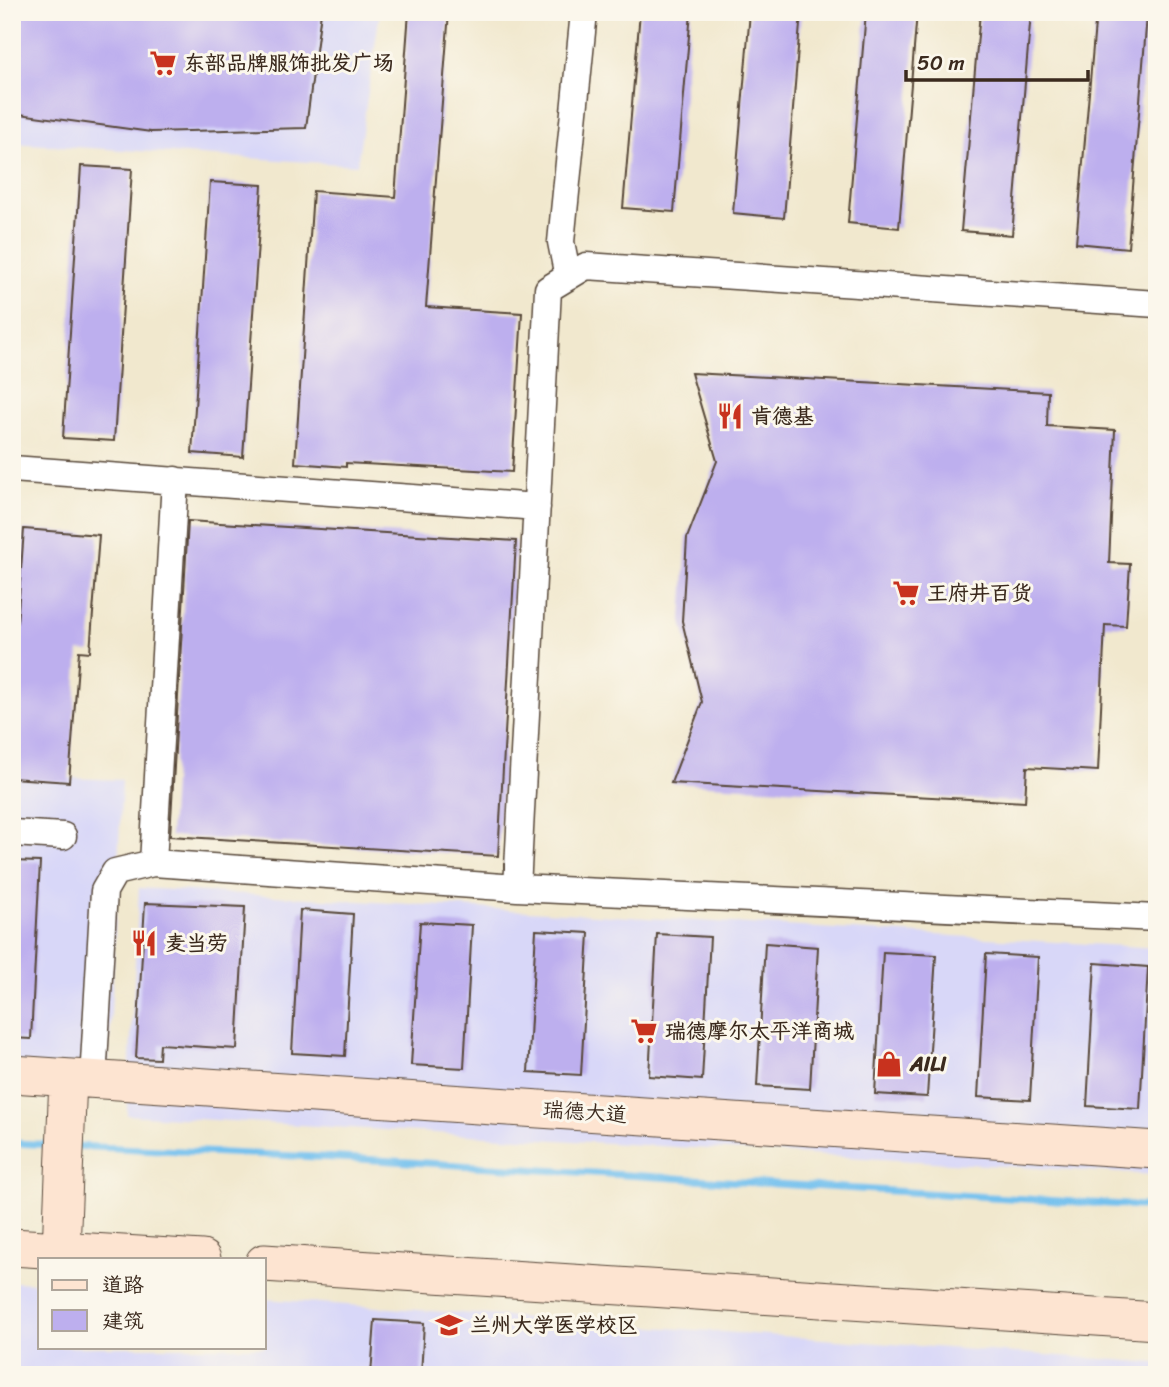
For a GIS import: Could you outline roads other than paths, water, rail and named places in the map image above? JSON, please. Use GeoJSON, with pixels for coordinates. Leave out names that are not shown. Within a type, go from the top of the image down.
{"type":"FeatureCollection","features":[{"type":"Feature","properties":{"kind":"street"},"geometry":{"type":"LineString","coordinates":[[568,277],[561,242],[584,12]]}},
{"type":"Feature","properties":{"kind":"street"},"geometry":{"type":"LineString","coordinates":[[517,888],[548,289],[586,266],[1157,304]]}},
{"type":"Feature","properties":{"kind":"street"},"geometry":{"type":"LineString","coordinates":[[12,469],[537,507]]}},
{"type":"Feature","properties":{"kind":"street"},"geometry":{"type":"LineString","coordinates":[[153,863],[175,480]]}},
{"type":"Feature","properties":{"kind":"street"},"geometry":{"type":"LineString","coordinates":[[12,834],[63,836]]}},
{"type":"Feature","properties":{"kind":"street"},"geometry":{"type":"LineString","coordinates":[[61,1251],[66,1171],[104,891],[115,872],[153,863],[517,888],[1157,918]]}},
{"type":"Feature","properties":{"kind":"street","name":"瑞德大道"},"geometry":{"type":"LineString","coordinates":[[12,1074],[76,1090],[1157,1150]]}},
{"type":"Feature","properties":{"kind":"street"},"geometry":{"type":"LineString","coordinates":[[12,1247],[184,1258]]}},
{"type":"Feature","properties":{"kind":"street"},"geometry":{"type":"LineString","coordinates":[[266,1263],[1157,1321]]}},
{"type":"Feature","properties":{"kind":"waterway"},"geometry":{"type":"LineString","coordinates":[[12,1143],[55,1145]]}},
{"type":"Feature","properties":{"kind":"waterway"},"geometry":{"type":"LineString","coordinates":[[74,1146],[360,1159],[1157,1207]]}},
{"type":"Feature","properties":{"kind":"place","name":"东部品牌服饰批发广场"},"geometry":{"type":"Point","coordinates":[163,63]}},
{"type":"Feature","properties":{"kind":"place","name":"肯德基"},"geometry":{"type":"Point","coordinates":[730,416]}},
{"type":"Feature","properties":{"kind":"place","name":"王府井百货"},"geometry":{"type":"Point","coordinates":[906,593]}},
{"type":"Feature","properties":{"kind":"place","name":"麦当劳"},"geometry":{"type":"Point","coordinates":[144,943]}},
{"type":"Feature","properties":{"kind":"place","name":"瑞德摩尔太平洋商城"},"geometry":{"type":"Point","coordinates":[644,1031]}},
{"type":"Feature","properties":{"kind":"place","name":"AILI"},"geometry":{"type":"Point","coordinates":[889,1064]}},
{"type":"Feature","properties":{"kind":"place","name":"兰州大学医学校区"},"geometry":{"type":"Point","coordinates":[449,1325]}}]}
